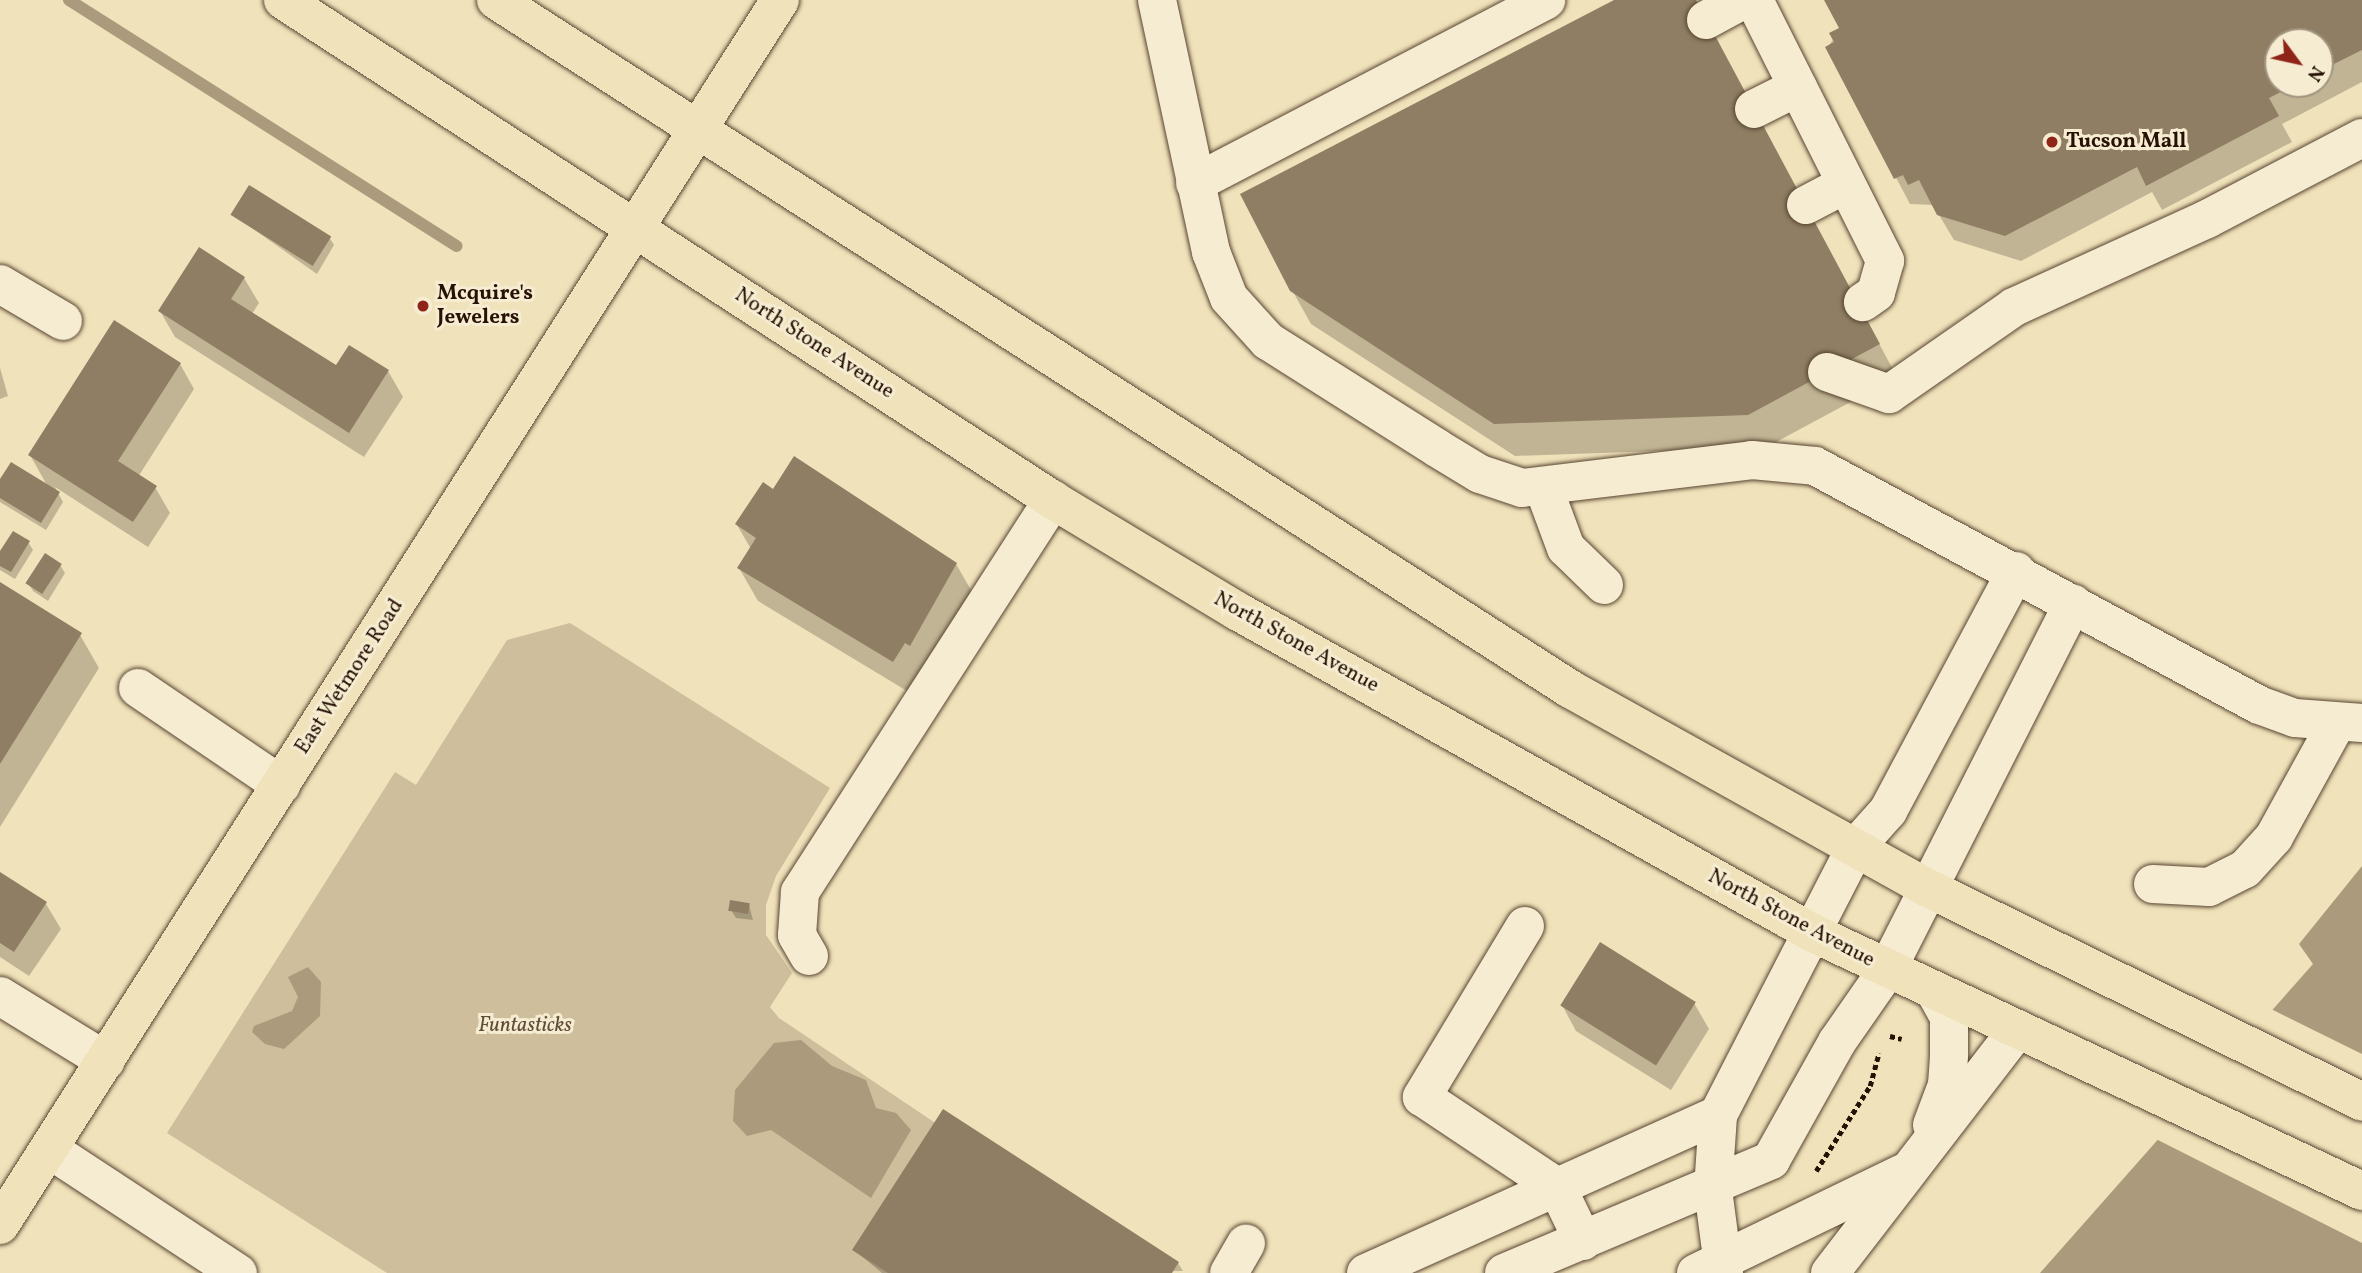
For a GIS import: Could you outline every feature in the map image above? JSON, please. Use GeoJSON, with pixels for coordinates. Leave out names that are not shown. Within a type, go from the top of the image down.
{"type":"FeatureCollection","features":[{"type":"Feature","properties":{"kind":"main road","name":"North Stone Avenue"},"geometry":{"type":"LineString","coordinates":[[283,0],[1053,500],[1237,611],[1813,933],[2362,1191]]}},
{"type":"Feature","properties":{"kind":"main road"},"geometry":{"type":"LineString","coordinates":[[496,0],[1409,589],[1570,688],[1928,888],[2362,1102]]}},
{"type":"Feature","properties":{"kind":"main road","name":"East Wetmore Road"},"geometry":{"type":"LineString","coordinates":[[0,1225],[780,0]]}},
{"type":"Feature","properties":{"kind":"street"},"geometry":{"type":"LineString","coordinates":[[1157,0],[1195,183],[1229,298],[1268,341],[1480,474],[1544,489],[1784,460],[1846,478],[2259,705],[2349,724],[2274,837],[2245,869],[2209,887],[2153,884]]}},
{"type":"Feature","properties":{"kind":"street"},"geometry":{"type":"LineString","coordinates":[[1195,183],[1546,0]]}},
{"type":"Feature","properties":{"kind":"street"},"geometry":{"type":"LineString","coordinates":[[1706,20],[1744,0]]}},
{"type":"Feature","properties":{"kind":"street"},"geometry":{"type":"LineString","coordinates":[[1754,0],[1885,261],[1876,293],[1863,302]]}},
{"type":"Feature","properties":{"kind":"street"},"geometry":{"type":"LineString","coordinates":[[1754,108],[1798,87]]}},
{"type":"Feature","properties":{"kind":"street"},"geometry":{"type":"LineString","coordinates":[[1827,372],[1889,394],[2014,307],[2114,256],[2207,219],[2362,138]]}},
{"type":"Feature","properties":{"kind":"street"},"geometry":{"type":"LineString","coordinates":[[1806,205],[1846,184]]}},
{"type":"Feature","properties":{"kind":"street"},"geometry":{"type":"LineString","coordinates":[[0,284],[63,321]]}},
{"type":"Feature","properties":{"kind":"street"},"geometry":{"type":"LineString","coordinates":[[1544,489],[1566,548],[1604,585]]}},
{"type":"Feature","properties":{"kind":"street"},"geometry":{"type":"LineString","coordinates":[[809,956],[797,935],[800,892],[1053,500]]}},
{"type":"Feature","properties":{"kind":"street"},"geometry":{"type":"LineString","coordinates":[[1935,992],[1949,1017],[1947,1085],[1915,1162],[1714,1270],[1713,1189],[1718,1115],[1855,848],[1888,811],[2016,571]]}},
{"type":"Feature","properties":{"kind":"street"},"geometry":{"type":"LineString","coordinates":[[1504,1273],[1713,1189],[1771,1160],[1837,1042],[1887,970],[2073,603]]}},
{"type":"Feature","properties":{"kind":"street"},"geometry":{"type":"LineString","coordinates":[[138,688],[281,785]]}},
{"type":"Feature","properties":{"kind":"street"},"geometry":{"type":"LineString","coordinates":[[1525,926],[1422,1097],[1558,1187],[1583,1241]]}},
{"type":"Feature","properties":{"kind":"street"},"geometry":{"type":"LineString","coordinates":[[0,996],[106,1061]]}},
{"type":"Feature","properties":{"kind":"street"},"geometry":{"type":"LineString","coordinates":[[1830,1273],[2018,1029]]}},
{"type":"Feature","properties":{"kind":"street"},"geometry":{"type":"LineString","coordinates":[[1366,1273],[1718,1115]]}},
{"type":"Feature","properties":{"kind":"street"},"geometry":{"type":"LineString","coordinates":[[49,1149],[238,1273]]}},
{"type":"Feature","properties":{"kind":"path"},"geometry":{"type":"LineString","coordinates":[[1809,1179],[1870,1086],[1884,1034],[1902,1039]]}},
{"type":"Feature","properties":{"kind":"green space","name":"Funtasticks"},"geometry":{"type":"Polygon","coordinates":[[[570,623],[830,788],[776,876],[766,905],[766,935],[792,973],[770,1007],[779,1018],[1159,1273],[387,1273],[167,1133],[395,772],[416,785],[507,640],[570,623]]]}},
{"type":"Feature","properties":{"kind":"shaded area"},"geometry":{"type":"Polygon","coordinates":[[[2362,866],[2362,1273],[2040,1273],[2313,964],[2299,944],[2362,866]]]}},
{"type":"Feature","properties":{"kind":"shaded area"},"geometry":{"type":"Polygon","coordinates":[[[308,967],[321,982],[320,1016],[284,1049],[265,1044],[252,1032],[254,1026],[292,1011],[298,997],[288,977],[308,967]]]}},
{"type":"Feature","properties":{"kind":"shaded area"},"geometry":{"type":"Polygon","coordinates":[[[801,1040],[832,1066],[866,1080],[876,1108],[896,1113],[911,1130],[871,1198],[771,1130],[747,1136],[733,1121],[735,1090],[774,1043],[801,1040]]]}},
{"type":"Feature","properties":{"kind":"pier"},"geometry":{"type":"Polygon","coordinates":[[[2269,1008],[2362,1054],[2362,1243],[2152,1137],[2269,1008]]]}},
{"type":"Feature","properties":{"kind":"building"},"geometry":{"type":"Polygon","coordinates":[[[1614,0],[1696,0],[1880,344],[1748,415],[1494,424],[1290,291],[1240,194],[1614,0]]]}},
{"type":"Feature","properties":{"kind":"building","name":"Tucson Mall"},"geometry":{"type":"Polygon","coordinates":[[[1824,0],[2362,0],[2362,50],[2334,64],[2334,28],[2264,28],[2264,98],[2269,98],[2279,116],[2146,186],[2137,167],[2005,236],[1937,215],[1919,180],[1908,185],[1903,175],[1894,179],[1825,47],[1834,42],[1829,33],[1839,28],[1824,0]]]}},
{"type":"Feature","properties":{"kind":"building"},"geometry":{"type":"Polygon","coordinates":[[[249,185],[331,236],[313,266],[230,215],[249,185]]]}},
{"type":"Feature","properties":{"kind":"building"},"geometry":{"type":"Polygon","coordinates":[[[199,247],[245,277],[231,299],[336,365],[349,345],[389,370],[349,433],[158,311],[199,247]]]}},
{"type":"Feature","properties":{"kind":"building"},"geometry":{"type":"Polygon","coordinates":[[[114,320],[181,363],[118,461],[157,486],[133,522],[28,455],[114,320]]]}},
{"type":"Feature","properties":{"kind":"building"},"geometry":{"type":"Polygon","coordinates":[[[794,456],[957,563],[910,646],[905,643],[893,662],[737,568],[756,538],[735,524],[763,482],[773,489],[794,456]]]}},
{"type":"Feature","properties":{"kind":"building"},"geometry":{"type":"Polygon","coordinates":[[[11,462],[60,492],[41,523],[0,498],[0,479],[11,462]]]}},
{"type":"Feature","properties":{"kind":"building"},"geometry":{"type":"Polygon","coordinates":[[[13,531],[30,541],[11,572],[0,566],[0,551],[13,531]]]}},
{"type":"Feature","properties":{"kind":"building"},"geometry":{"type":"Polygon","coordinates":[[[45,553],[62,564],[42,594],[25,583],[45,553]]]}},
{"type":"Feature","properties":{"kind":"building"},"geometry":{"type":"Polygon","coordinates":[[[0,582],[82,633],[0,764],[0,582]]]}},
{"type":"Feature","properties":{"kind":"building"},"geometry":{"type":"Polygon","coordinates":[[[0,872],[47,902],[14,952],[0,943],[0,872]]]}},
{"type":"Feature","properties":{"kind":"building"},"geometry":{"type":"Polygon","coordinates":[[[730,900],[750,903],[748,914],[728,911],[730,900]]]}},
{"type":"Feature","properties":{"kind":"building"},"geometry":{"type":"Polygon","coordinates":[[[1600,942],[1696,1002],[1656,1065],[1560,1006],[1600,942]]]}},
{"type":"Feature","properties":{"kind":"building"},"geometry":{"type":"Polygon","coordinates":[[[943,1109],[1179,1262],[1172,1273],[888,1273],[852,1250],[943,1109]]]}},
{"type":"Feature","properties":{"kind":"waterway"},"geometry":{"type":"LineString","coordinates":[[69,0],[457,246]]}},
{"type":"Feature","properties":{"kind":"place","name":"Tucson Mall"},"geometry":{"type":"Point","coordinates":[2052,142]}},
{"type":"Feature","properties":{"kind":"place","name":"Mcquire's Jewelers"},"geometry":{"type":"Point","coordinates":[423,306]}}]}
